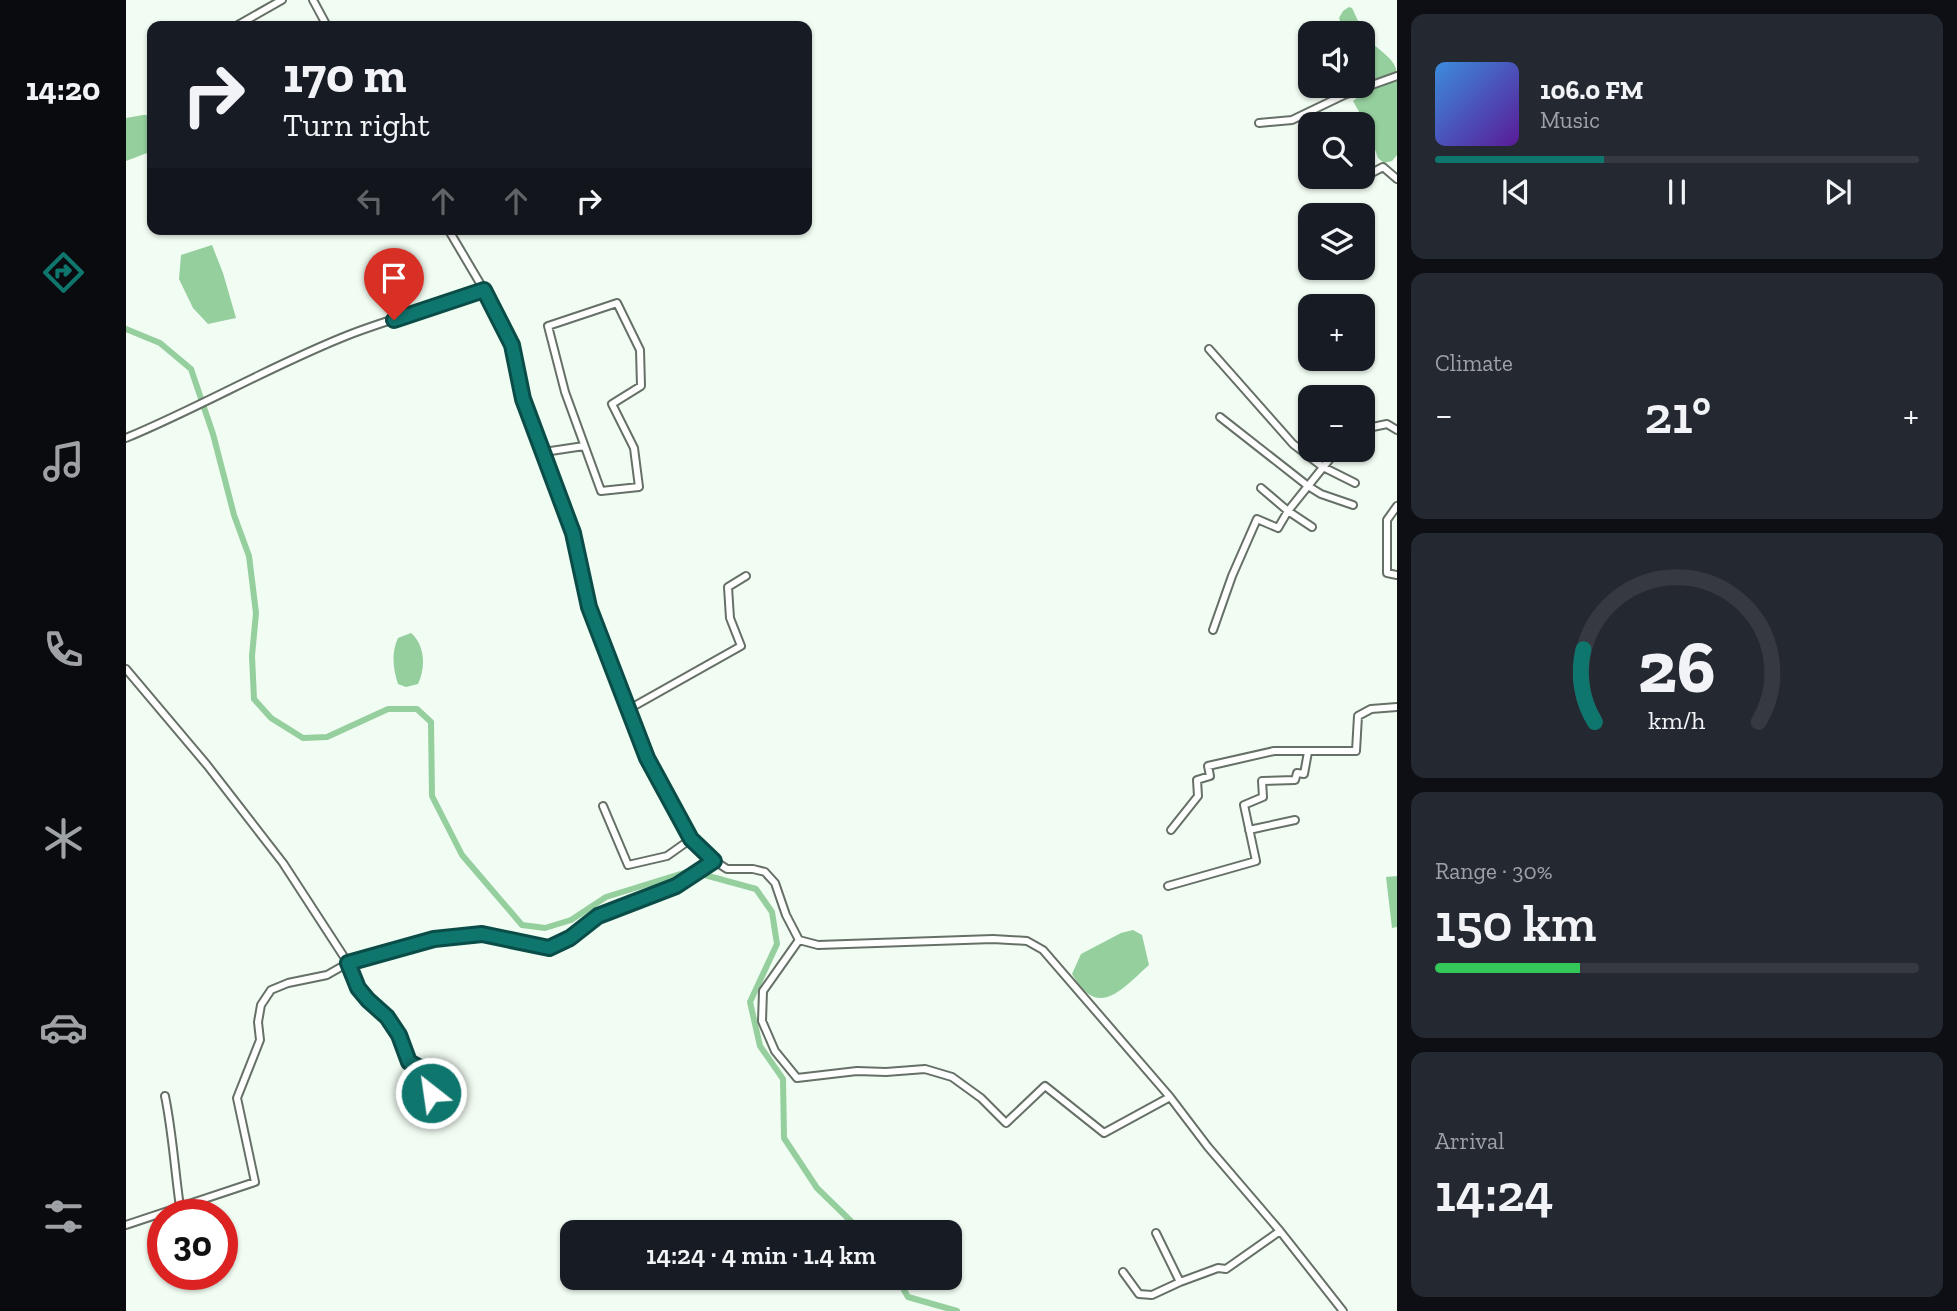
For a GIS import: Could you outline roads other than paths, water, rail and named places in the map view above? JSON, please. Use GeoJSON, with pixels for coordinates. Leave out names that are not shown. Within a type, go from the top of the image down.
{"type":"FeatureCollection","features":[{"type":"Feature","properties":{"kind":"street"},"geometry":{"type":"LineString","coordinates":[[245,21],[282,0]]}},
{"type":"Feature","properties":{"kind":"street"},"geometry":{"type":"LineString","coordinates":[[313,0],[324,21]]}},
{"type":"Feature","properties":{"kind":"street"},"geometry":{"type":"LineString","coordinates":[[1259,123],[1292,120],[1343,95],[1397,76]]}},
{"type":"Feature","properties":{"kind":"street"},"geometry":{"type":"LineString","coordinates":[[1375,171],[1382,167],[1397,179]]}},
{"type":"Feature","properties":{"kind":"street"},"geometry":{"type":"LineString","coordinates":[[452,235],[512,345],[523,399],[573,533],[589,607],[647,758],[691,839],[712,862],[727,869],[765,872],[775,883],[786,915],[799,940],[818,945],[993,939],[1027,941],[1043,950],[1170,1097],[1343,1311]]}},
{"type":"Feature","properties":{"kind":"street"},"geometry":{"type":"LineString","coordinates":[[126,438],[353,333],[484,290]]}},
{"type":"Feature","properties":{"kind":"street"},"geometry":{"type":"LineString","coordinates":[[617,303],[640,350],[641,386],[612,404],[634,448],[639,487],[601,491],[584,446],[565,392],[548,326],[617,303]]}},
{"type":"Feature","properties":{"kind":"street"},"geometry":{"type":"LineString","coordinates":[[1209,349],[1293,444],[1323,467],[1355,484]]}},
{"type":"Feature","properties":{"kind":"street"},"geometry":{"type":"LineString","coordinates":[[1220,416],[1308,486],[1321,494],[1353,505]]}},
{"type":"Feature","properties":{"kind":"street"},"geometry":{"type":"LineString","coordinates":[[1375,427],[1387,425],[1397,430]]}},
{"type":"Feature","properties":{"kind":"street"},"geometry":{"type":"LineString","coordinates":[[544,452],[584,446]]}},
{"type":"Feature","properties":{"kind":"street"},"geometry":{"type":"LineString","coordinates":[[1213,630],[1232,576],[1257,519],[1278,528],[1288,511],[1327,462]]}},
{"type":"Feature","properties":{"kind":"street"},"geometry":{"type":"LineString","coordinates":[[1261,488],[1312,527]]}},
{"type":"Feature","properties":{"kind":"street"},"geometry":{"type":"LineString","coordinates":[[1397,506],[1387,520],[1387,573],[1397,575]]}},
{"type":"Feature","properties":{"kind":"street"},"geometry":{"type":"LineString","coordinates":[[628,709],[741,646],[730,618],[728,587],[746,576]]}},
{"type":"Feature","properties":{"kind":"street"},"geometry":{"type":"LineString","coordinates":[[126,668],[207,765],[283,863],[348,963],[358,988],[387,1017],[399,1035],[409,1062],[429,1073],[434,1113]]}},
{"type":"Feature","properties":{"kind":"street"},"geometry":{"type":"LineString","coordinates":[[1171,830],[1198,796],[1197,780],[1210,776],[1208,766],[1274,751],[1356,751],[1358,716],[1371,709],[1397,707]]}},
{"type":"Feature","properties":{"kind":"street"},"geometry":{"type":"LineString","coordinates":[[1168,886],[1256,862],[1244,805],[1263,797],[1262,781],[1296,780],[1297,773],[1304,774],[1308,752]]}},
{"type":"Feature","properties":{"kind":"street"},"geometry":{"type":"LineString","coordinates":[[603,806],[628,865],[667,856],[691,839]]}},
{"type":"Feature","properties":{"kind":"street"},"geometry":{"type":"LineString","coordinates":[[1250,830],[1295,820]]}},
{"type":"Feature","properties":{"kind":"street"},"geometry":{"type":"LineString","coordinates":[[212,1199],[255,1182],[237,1098],[260,1040],[258,1022],[261,1005],[271,990],[288,983],[327,975],[348,963],[434,939],[482,934],[549,948],[570,938],[598,916],[676,886],[712,862]]}},
{"type":"Feature","properties":{"kind":"street"},"geometry":{"type":"LineString","coordinates":[[799,940],[764,991],[762,1021],[775,1051],[797,1078],[857,1070],[887,1072],[925,1069],[952,1077],[981,1098],[1006,1123],[1045,1086],[1104,1133],[1170,1097]]}},
{"type":"Feature","properties":{"kind":"street"},"geometry":{"type":"LineString","coordinates":[[165,1096],[174,1142],[180,1199]]}},
{"type":"Feature","properties":{"kind":"street"},"geometry":{"type":"LineString","coordinates":[[126,1225],[147,1220]]}},
{"type":"Feature","properties":{"kind":"street"},"geometry":{"type":"LineString","coordinates":[[1124,1272],[1139,1294],[1152,1295],[1218,1268],[1226,1269],[1280,1231]]}},
{"type":"Feature","properties":{"kind":"street"},"geometry":{"type":"LineString","coordinates":[[1156,1233],[1180,1282]]}},
{"type":"Feature","properties":{"kind":"waterway"},"geometry":{"type":"LineString","coordinates":[[126,329],[160,343],[191,369],[213,434],[234,515],[249,556],[256,613],[252,656],[254,699],[271,718],[303,738],[327,737],[388,709],[417,709],[431,722],[432,796],[462,855],[522,925],[545,928],[571,920],[606,897],[690,871],[756,889],[772,912],[777,944],[750,1002],[760,1046],[783,1079],[784,1138],[817,1188],[850,1220]]}},
{"type":"Feature","properties":{"kind":"waterway"},"geometry":{"type":"LineString","coordinates":[[904,1290],[908,1297],[957,1311]]}}]}
